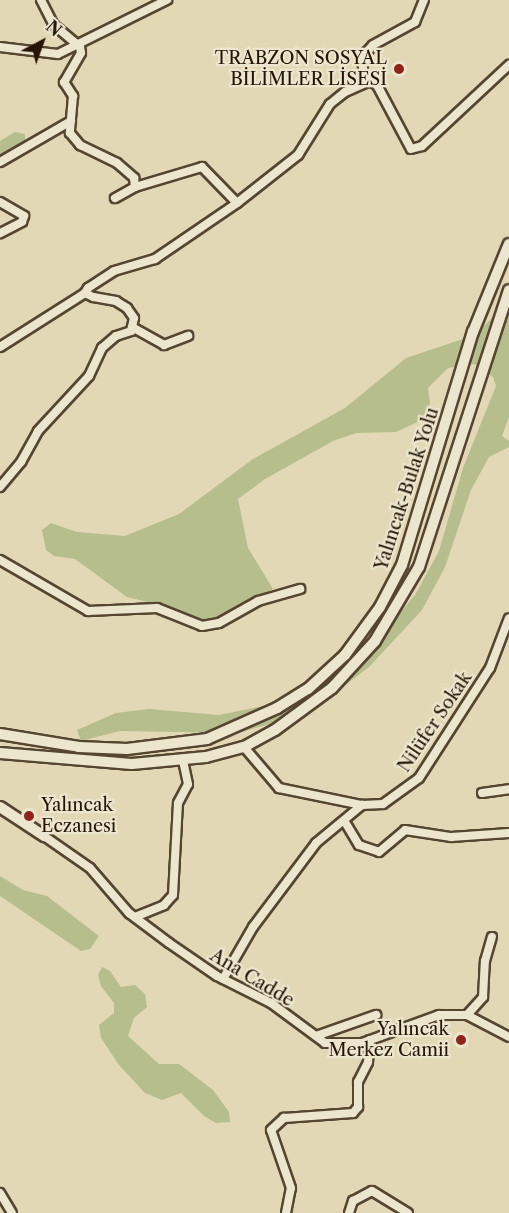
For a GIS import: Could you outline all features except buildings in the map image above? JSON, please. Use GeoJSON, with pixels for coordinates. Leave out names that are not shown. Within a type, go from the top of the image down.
{"type":"FeatureCollection","features":[{"type":"Feature","properties":{"kind":"main road","name":"Yalıncak-Bulak Yolu"},"geometry":{"type":"LineString","coordinates":[[0,735],[79,747],[126,749],[207,738],[277,708],[308,689],[345,655],[380,607],[402,565],[473,332],[509,244]]}},
{"type":"Feature","properties":{"kind":"main road","name":"Yalıncak-Bulak Yolu"},"geometry":{"type":"LineString","coordinates":[[0,753],[132,764],[183,760],[244,747],[275,730],[332,688],[357,663],[399,606],[419,567],[509,290]]}},
{"type":"Feature","properties":{"kind":"main road"},"geometry":{"type":"LineString","coordinates":[[0,807],[44,836]]}},
{"type":"Feature","properties":{"kind":"street"},"geometry":{"type":"LineString","coordinates":[[41,0],[54,25],[80,47],[81,53],[64,82],[73,96],[70,133],[80,145],[117,163],[135,178],[135,187]]}},
{"type":"Feature","properties":{"kind":"street"},"geometry":{"type":"LineString","coordinates":[[0,47],[58,54],[80,47],[167,0]]}},
{"type":"Feature","properties":{"kind":"street"},"geometry":{"type":"LineString","coordinates":[[364,83],[362,57],[373,45],[415,22],[424,0]]}},
{"type":"Feature","properties":{"kind":"street"},"geometry":{"type":"LineString","coordinates":[[0,347],[114,271],[155,259],[237,203],[298,155],[330,104],[364,83],[370,81],[377,85],[411,150],[422,146],[509,65]]}},
{"type":"Feature","properties":{"kind":"street"},"geometry":{"type":"LineString","coordinates":[[0,162],[71,121]]}},
{"type":"Feature","properties":{"kind":"street"},"geometry":{"type":"LineString","coordinates":[[115,198],[135,187],[202,167],[237,203]]}},
{"type":"Feature","properties":{"kind":"street"},"geometry":{"type":"LineString","coordinates":[[0,202],[24,216],[22,222],[0,233]]}},
{"type":"Feature","properties":{"kind":"street"},"geometry":{"type":"LineString","coordinates":[[0,487],[21,462],[38,431],[89,376],[102,348],[132,327],[134,318],[122,304],[85,292]]}},
{"type":"Feature","properties":{"kind":"street"},"geometry":{"type":"LineString","coordinates":[[132,327],[164,345],[188,336]]}},
{"type":"Feature","properties":{"kind":"street"},"geometry":{"type":"LineString","coordinates":[[0,560],[88,611],[157,608],[202,626],[219,623],[258,601],[300,589]]}},
{"type":"Feature","properties":{"kind":"street","name":"Nilüfer Sokak"},"geometry":{"type":"LineString","coordinates":[[362,805],[383,804],[419,778],[490,668],[509,618]]}},
{"type":"Feature","properties":{"kind":"street"},"geometry":{"type":"LineString","coordinates":[[244,747],[279,788],[362,805]]}},
{"type":"Feature","properties":{"kind":"street"},"geometry":{"type":"LineString","coordinates":[[135,917],[164,905],[173,895],[178,802],[188,784],[183,760]]}},
{"type":"Feature","properties":{"kind":"street"},"geometry":{"type":"LineString","coordinates":[[482,793],[509,789]]}},
{"type":"Feature","properties":{"kind":"street"},"geometry":{"type":"LineString","coordinates":[[223,979],[253,927],[292,873],[316,843],[345,822],[362,805]]}},
{"type":"Feature","properties":{"kind":"street"},"geometry":{"type":"LineString","coordinates":[[345,822],[359,844],[379,852],[405,830],[451,837],[509,833]]}},
{"type":"Feature","properties":{"kind":"street","name":"Ana Cadde"},"geometry":{"type":"LineString","coordinates":[[44,836],[90,868],[135,917],[223,979],[271,1003],[316,1036],[342,1046],[370,1040],[439,1015],[467,1015],[509,1037]]}},
{"type":"Feature","properties":{"kind":"street"},"geometry":{"type":"LineString","coordinates":[[467,1015],[483,997],[485,961],[492,937]]}},
{"type":"Feature","properties":{"kind":"street"},"geometry":{"type":"LineString","coordinates":[[316,1036],[376,1015]]}},
{"type":"Feature","properties":{"kind":"street"},"geometry":{"type":"LineString","coordinates":[[286,1213],[291,1188],[271,1130],[284,1118],[353,1113],[358,1107],[358,1082],[368,1062],[370,1040]]}},
{"type":"Feature","properties":{"kind":"street"},"geometry":{"type":"LineString","coordinates":[[350,1213],[353,1201],[372,1191],[408,1213]]}},
{"type":"Feature","properties":{"kind":"street"},"geometry":{"type":"LineString","coordinates":[[0,1193],[12,1213]]}},
{"type":"Feature","properties":{"kind":"green space"},"geometry":{"type":"Polygon","coordinates":[[[15,132],[25,134],[25,141],[0,159],[0,141],[15,132]]]}},
{"type":"Feature","properties":{"kind":"green space"},"geometry":{"type":"Polygon","coordinates":[[[509,281],[509,417],[502,436],[509,441],[509,447],[489,457],[471,490],[445,567],[422,610],[369,667],[326,700],[294,717],[238,733],[120,731],[81,741],[77,730],[116,713],[149,709],[219,715],[273,704],[320,686],[389,626],[415,595],[439,551],[463,468],[496,386],[493,377],[474,364],[448,368],[428,388],[430,403],[422,420],[396,432],[356,433],[333,441],[265,479],[238,499],[248,548],[273,589],[217,620],[201,622],[160,605],[127,597],[75,559],[54,556],[46,550],[42,530],[51,523],[77,532],[125,536],[179,514],[253,459],[345,408],[406,358],[475,335],[492,318],[509,281]]]}},
{"type":"Feature","properties":{"kind":"green space"},"geometry":{"type":"Polygon","coordinates":[[[0,876],[23,890],[47,896],[99,936],[90,949],[81,951],[0,896],[0,876]]]}},
{"type":"Feature","properties":{"kind":"green space"},"geometry":{"type":"Polygon","coordinates":[[[102,967],[110,971],[121,987],[135,985],[145,994],[147,1007],[134,1018],[128,1036],[159,1064],[179,1064],[213,1090],[229,1112],[230,1122],[216,1123],[204,1116],[181,1093],[162,1100],[145,1093],[119,1065],[101,1038],[99,1025],[114,1013],[114,1003],[101,986],[98,975],[102,967]]]}},
{"type":"Feature","properties":{"kind":"place","name":"TRABZON SOSYAL BİLİMLER LİSESİ"},"geometry":{"type":"Point","coordinates":[399,69]}},
{"type":"Feature","properties":{"kind":"place","name":"Yalıncak Eczanesi"},"geometry":{"type":"Point","coordinates":[29,816]}},
{"type":"Feature","properties":{"kind":"place","name":"Yalıncak Merkez Camii"},"geometry":{"type":"Point","coordinates":[461,1040]}}]}
